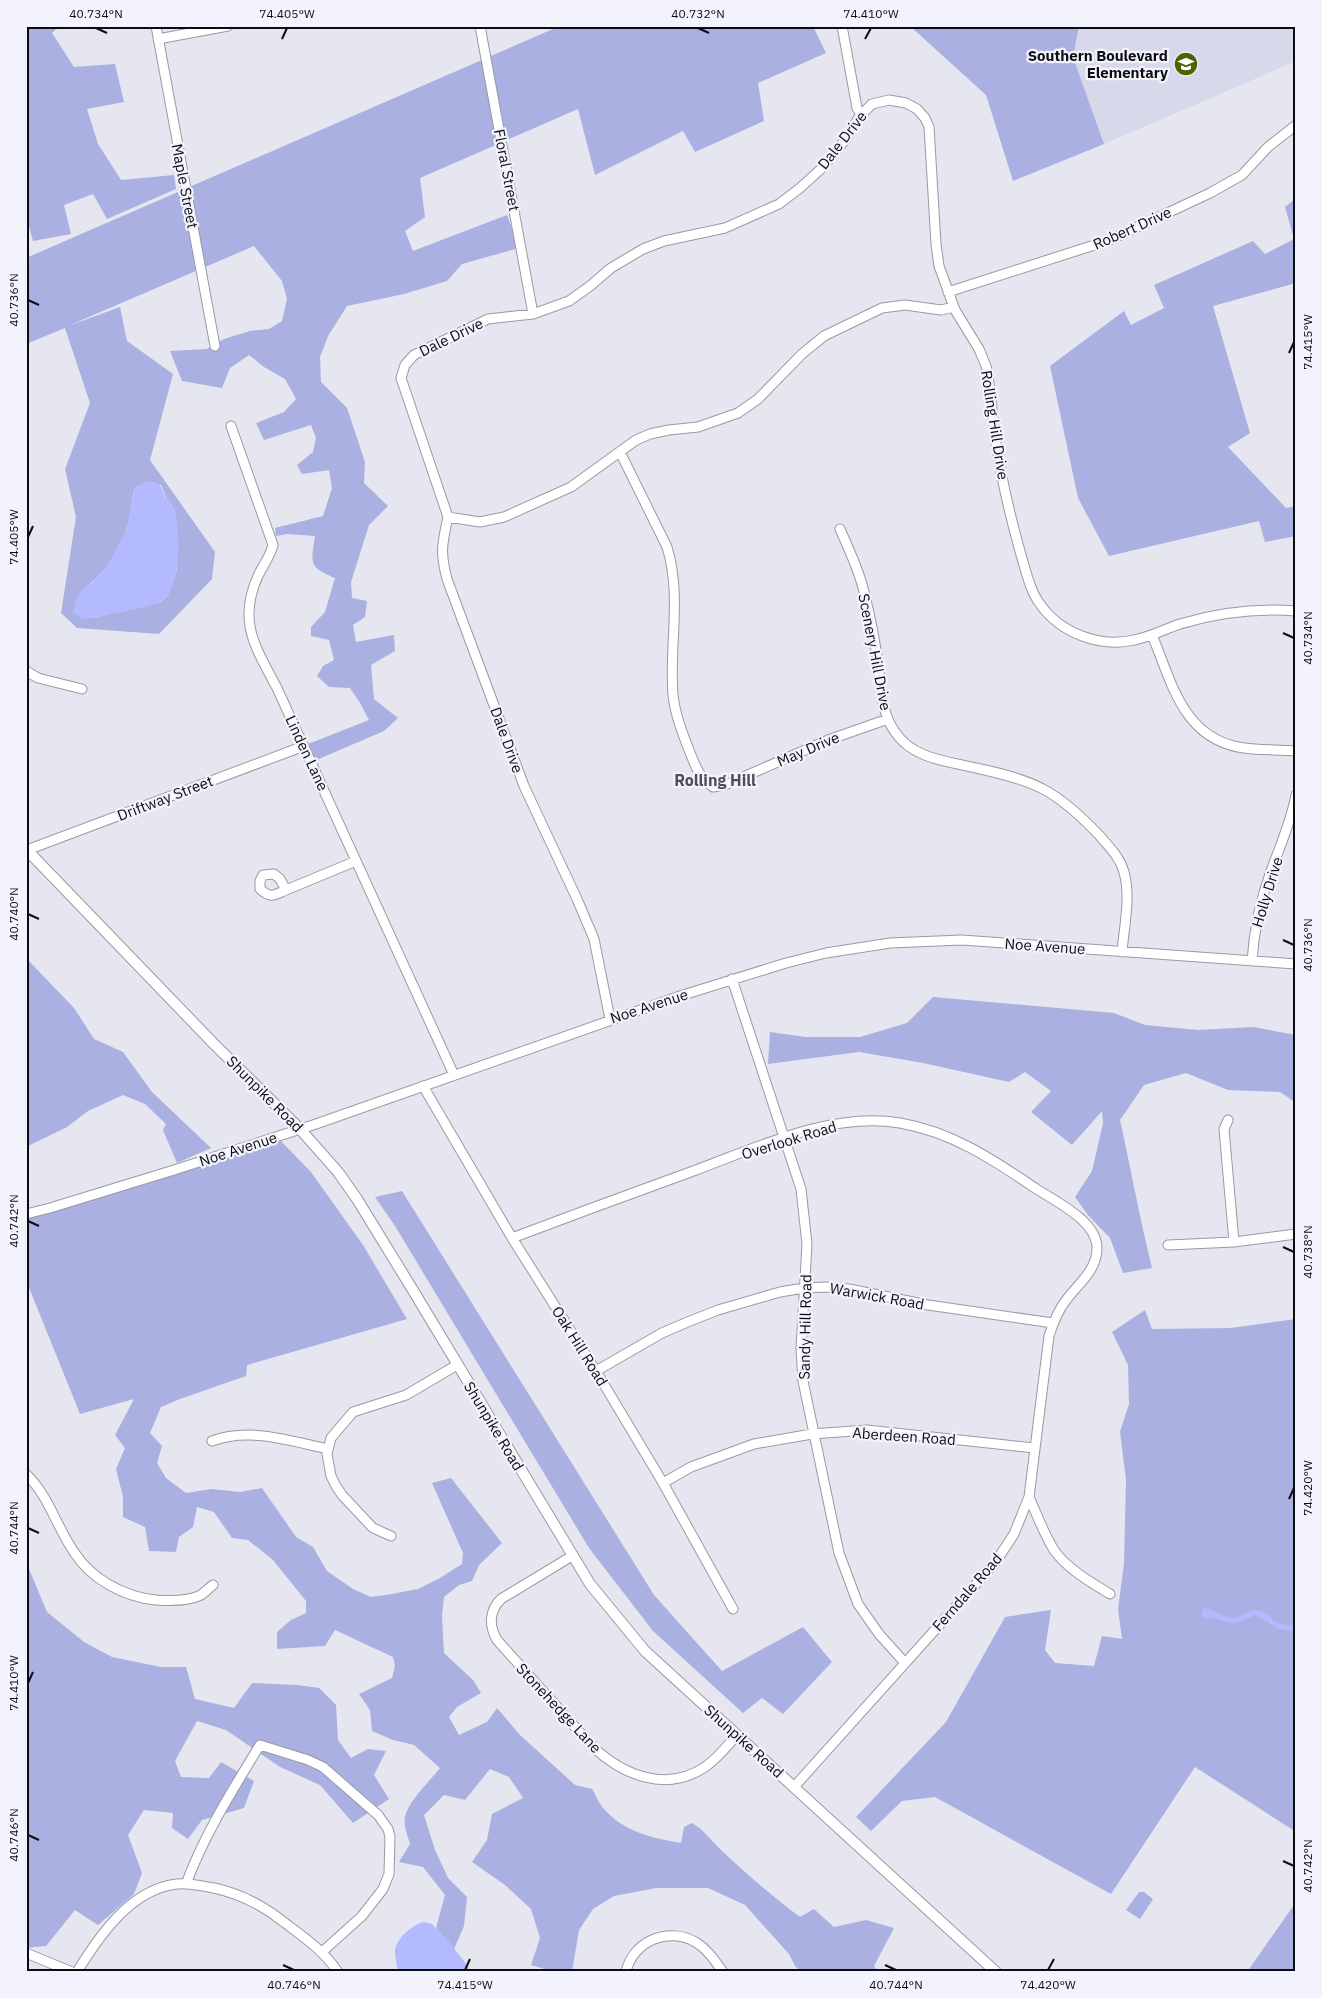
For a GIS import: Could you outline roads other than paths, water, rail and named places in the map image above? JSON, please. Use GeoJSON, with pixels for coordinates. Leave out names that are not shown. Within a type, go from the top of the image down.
{"type":"FeatureCollection","features":[{"type":"Feature","properties":{"kind":"main road","name":"Shunpike Road"},"geometry":{"type":"LineString","coordinates":[[27,849],[194,1023],[300,1129],[338,1172],[357,1199],[572,1556],[608,1608],[645,1651],[996,1972]]}},
{"type":"Feature","properties":{"kind":"street","name":"Maple Street"},"geometry":{"type":"LineString","coordinates":[[156,26],[215,346]]}},
{"type":"Feature","properties":{"kind":"street"},"geometry":{"type":"LineString","coordinates":[[158,39],[228,26]]}},
{"type":"Feature","properties":{"kind":"street","name":"Floral Street"},"geometry":{"type":"LineString","coordinates":[[480,26],[534,314]]}},
{"type":"Feature","properties":{"kind":"street"},"geometry":{"type":"LineString","coordinates":[[842,26],[857,108],[861,114]]}},
{"type":"Feature","properties":{"kind":"street","name":"Dale Drive"},"geometry":{"type":"LineString","coordinates":[[610,1019],[594,940],[524,786],[447,579],[442,559],[443,540],[448,517],[404,387],[402,378],[405,364],[424,350],[488,319],[534,314],[569,301],[611,268],[644,249],[664,241],[725,228],[779,204],[822,168],[839,149],[861,114],[872,104],[889,100],[906,103],[916,109],[925,118],[929,127],[939,266],[954,307]]}},
{"type":"Feature","properties":{"kind":"street","name":"Robert Drive"},"geometry":{"type":"LineString","coordinates":[[948,292],[1110,240],[1210,193],[1242,175],[1268,146],[1296,125]]}},
{"type":"Feature","properties":{"kind":"street"},"geometry":{"type":"LineString","coordinates":[[448,517],[480,522],[504,516],[570,487],[620,452],[650,434],[698,427],[738,412],[758,400],[802,354],[824,336],[882,308],[905,305],[941,310],[954,307]]}},
{"type":"Feature","properties":{"kind":"street","name":"Rolling Hill Drive"},"geometry":{"type":"LineString","coordinates":[[954,307],[979,349],[986,366],[1004,488],[1026,572],[1039,604],[1061,624],[1075,633],[1097,641],[1119,643],[1152,635],[1180,624],[1219,615],[1262,610],[1296,611]]}},
{"type":"Feature","properties":{"kind":"street","name":"Linden Lane"},"geometry":{"type":"LineString","coordinates":[[230,426],[274,545],[250,597],[248,618],[253,642],[304,746],[454,1074]]}},
{"type":"Feature","properties":{"kind":"street","name":"May Drive"},"geometry":{"type":"LineString","coordinates":[[620,452],[667,547],[671,560],[675,593],[673,695],[676,712],[693,760],[708,784],[713,787],[725,785],[828,740],[888,719]]}},
{"type":"Feature","properties":{"kind":"street","name":"Scenery Hill Drive"},"geometry":{"type":"LineString","coordinates":[[840,529],[866,599],[878,661],[883,704],[888,719]]}},
{"type":"Feature","properties":{"kind":"street"},"geometry":{"type":"LineString","coordinates":[[1152,635],[1180,704],[1194,723],[1216,739],[1231,745],[1246,749],[1296,751]]}},
{"type":"Feature","properties":{"kind":"street"},"geometry":{"type":"LineString","coordinates":[[26,671],[38,678],[82,689]]}},
{"type":"Feature","properties":{"kind":"street"},"geometry":{"type":"LineString","coordinates":[[888,719],[904,743],[919,753],[933,758],[1007,774],[1031,782],[1050,791],[1086,822],[1114,852],[1124,872],[1126,895],[1122,952]]}},
{"type":"Feature","properties":{"kind":"street","name":"Driftway Street"},"geometry":{"type":"LineString","coordinates":[[27,849],[304,746]]}},
{"type":"Feature","properties":{"kind":"street","name":"Holly Drive"},"geometry":{"type":"LineString","coordinates":[[1252,961],[1254,928],[1258,912],[1291,818],[1296,795]]}},
{"type":"Feature","properties":{"kind":"street"},"geometry":{"type":"LineString","coordinates":[[286,890],[356,861]]}},
{"type":"Feature","properties":{"kind":"street","name":"Noe Avenue"},"geometry":{"type":"LineString","coordinates":[[26,1214],[174,1170],[300,1129],[610,1019],[732,979],[826,953],[908,941],[960,940],[1296,964]]}},
{"type":"Feature","properties":{"kind":"street","name":"Sandy Hill Road"},"geometry":{"type":"LineString","coordinates":[[732,979],[801,1189],[807,1244],[801,1349],[802,1381],[839,1553],[858,1604],[905,1663]]}},
{"type":"Feature","properties":{"kind":"street","name":"Oak Hill Road"},"geometry":{"type":"LineString","coordinates":[[422,1086],[512,1238],[596,1370],[663,1482],[734,1609]]}},
{"type":"Feature","properties":{"kind":"street","name":"Overlook Road"},"geometry":{"type":"LineString","coordinates":[[512,1238],[784,1138],[836,1124],[866,1120],[899,1123],[938,1132],[968,1146],[1010,1171],[1085,1221]]}},
{"type":"Feature","properties":{"kind":"street"},"geometry":{"type":"LineString","coordinates":[[1228,1120],[1224,1129],[1234,1242]]}},
{"type":"Feature","properties":{"kind":"street","name":"Ferndale Road"},"geometry":{"type":"LineString","coordinates":[[794,1786],[995,1564],[1014,1534],[1029,1497],[1046,1348],[1053,1323],[1066,1299],[1095,1262],[1098,1246],[1096,1238],[1085,1221]]}},
{"type":"Feature","properties":{"kind":"street"},"geometry":{"type":"LineString","coordinates":[[1168,1245],[1234,1242],[1296,1234]]}},
{"type":"Feature","properties":{"kind":"street","name":"Warwick Road"},"geometry":{"type":"LineString","coordinates":[[596,1370],[662,1333],[690,1321],[718,1310],[780,1292],[804,1288],[849,1289],[928,1305],[1053,1323]]}},
{"type":"Feature","properties":{"kind":"street"},"geometry":{"type":"LineString","coordinates":[[391,1536],[373,1528],[342,1496],[331,1476],[328,1448],[334,1433],[353,1412],[406,1394],[457,1365]]}},
{"type":"Feature","properties":{"kind":"street","name":"Aberdeen Road"},"geometry":{"type":"LineString","coordinates":[[663,1482],[691,1467],[754,1444],[812,1434],[867,1430],[1034,1448]]}},
{"type":"Feature","properties":{"kind":"street"},"geometry":{"type":"LineString","coordinates":[[212,1441],[225,1436],[258,1435],[328,1448]]}},
{"type":"Feature","properties":{"kind":"street"},"geometry":{"type":"LineString","coordinates":[[26,1474],[50,1505],[72,1550],[79,1559],[109,1584],[140,1598],[162,1601],[179,1600],[201,1595],[213,1584]]}},
{"type":"Feature","properties":{"kind":"street"},"geometry":{"type":"LineString","coordinates":[[1029,1497],[1055,1552],[1083,1577],[1110,1594]]}},
{"type":"Feature","properties":{"kind":"street","name":"Stonehedge Lane"},"geometry":{"type":"LineString","coordinates":[[572,1556],[501,1599],[494,1608],[491,1624],[497,1640],[593,1747],[614,1765],[635,1775],[651,1779],[668,1780],[705,1767],[738,1735]]}},
{"type":"Feature","properties":{"kind":"street"},"geometry":{"type":"LineString","coordinates":[[186,1884],[208,1835],[238,1780],[260,1745],[308,1760],[332,1774],[378,1816],[388,1829],[390,1837],[389,1874],[383,1889],[362,1916],[322,1952]]}},
{"type":"Feature","properties":{"kind":"street"},"geometry":{"type":"LineString","coordinates":[[77,1972],[104,1933],[132,1905],[156,1890],[172,1885],[186,1884],[222,1890],[268,1909],[322,1952],[338,1972]]}},
{"type":"Feature","properties":{"kind":"street"},"geometry":{"type":"LineString","coordinates":[[626,1972],[630,1960],[641,1947],[661,1936],[672,1935],[688,1938],[698,1944],[707,1951],[723,1972]]}},
{"type":"Feature","properties":{"kind":"street"},"geometry":{"type":"LineString","coordinates":[[26,1953],[72,1972]]}},
{"type":"Feature","properties":{"kind":"place","name":"Southern Boulevard Elementary"},"geometry":{"type":"Point","coordinates":[1186,64]}},
{"type":"Feature","properties":{"kind":"district","name":"Rolling Hill"},"geometry":{"type":"Point","coordinates":[715,780]}}]}
